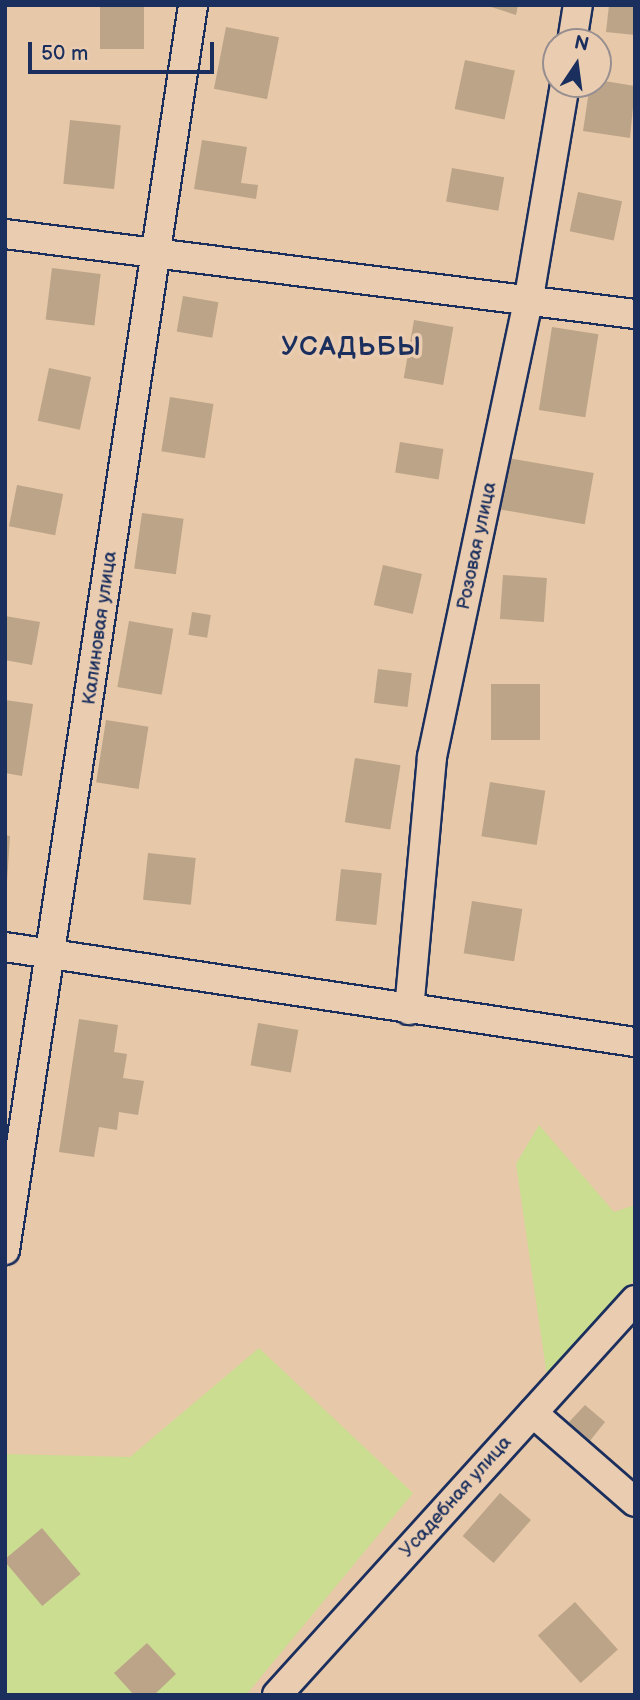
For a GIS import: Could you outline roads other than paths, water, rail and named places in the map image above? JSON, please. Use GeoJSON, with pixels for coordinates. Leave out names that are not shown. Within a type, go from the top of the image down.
{"type":"FeatureCollection","features":[{"type":"Feature","properties":{"kind":"street","name":"Калиновая улица"},"geometry":{"type":"LineString","coordinates":[[5,1250],[52,954],[193,5]]}},
{"type":"Feature","properties":{"kind":"street"},"geometry":{"type":"LineString","coordinates":[[574,28],[578,5]]}},
{"type":"Feature","properties":{"kind":"street","name":"Розовая улица"},"geometry":{"type":"LineString","coordinates":[[409,1010],[432,757],[529,298],[563,98]]}},
{"type":"Feature","properties":{"kind":"street"},"geometry":{"type":"LineString","coordinates":[[5,234],[529,298],[635,314]]}},
{"type":"Feature","properties":{"kind":"street"},"geometry":{"type":"LineString","coordinates":[[5,947],[635,1042]]}},
{"type":"Feature","properties":{"kind":"street","name":"Усадебная улица"},"geometry":{"type":"LineString","coordinates":[[282,1693],[635,1300]]}},
{"type":"Feature","properties":{"kind":"street"},"geometry":{"type":"LineString","coordinates":[[533,1412],[635,1502]]}},
{"type":"Feature","properties":{"kind":"district","name":"УСАДЬБЫ"},"geometry":{"type":"Point","coordinates":[352,348]}}]}
